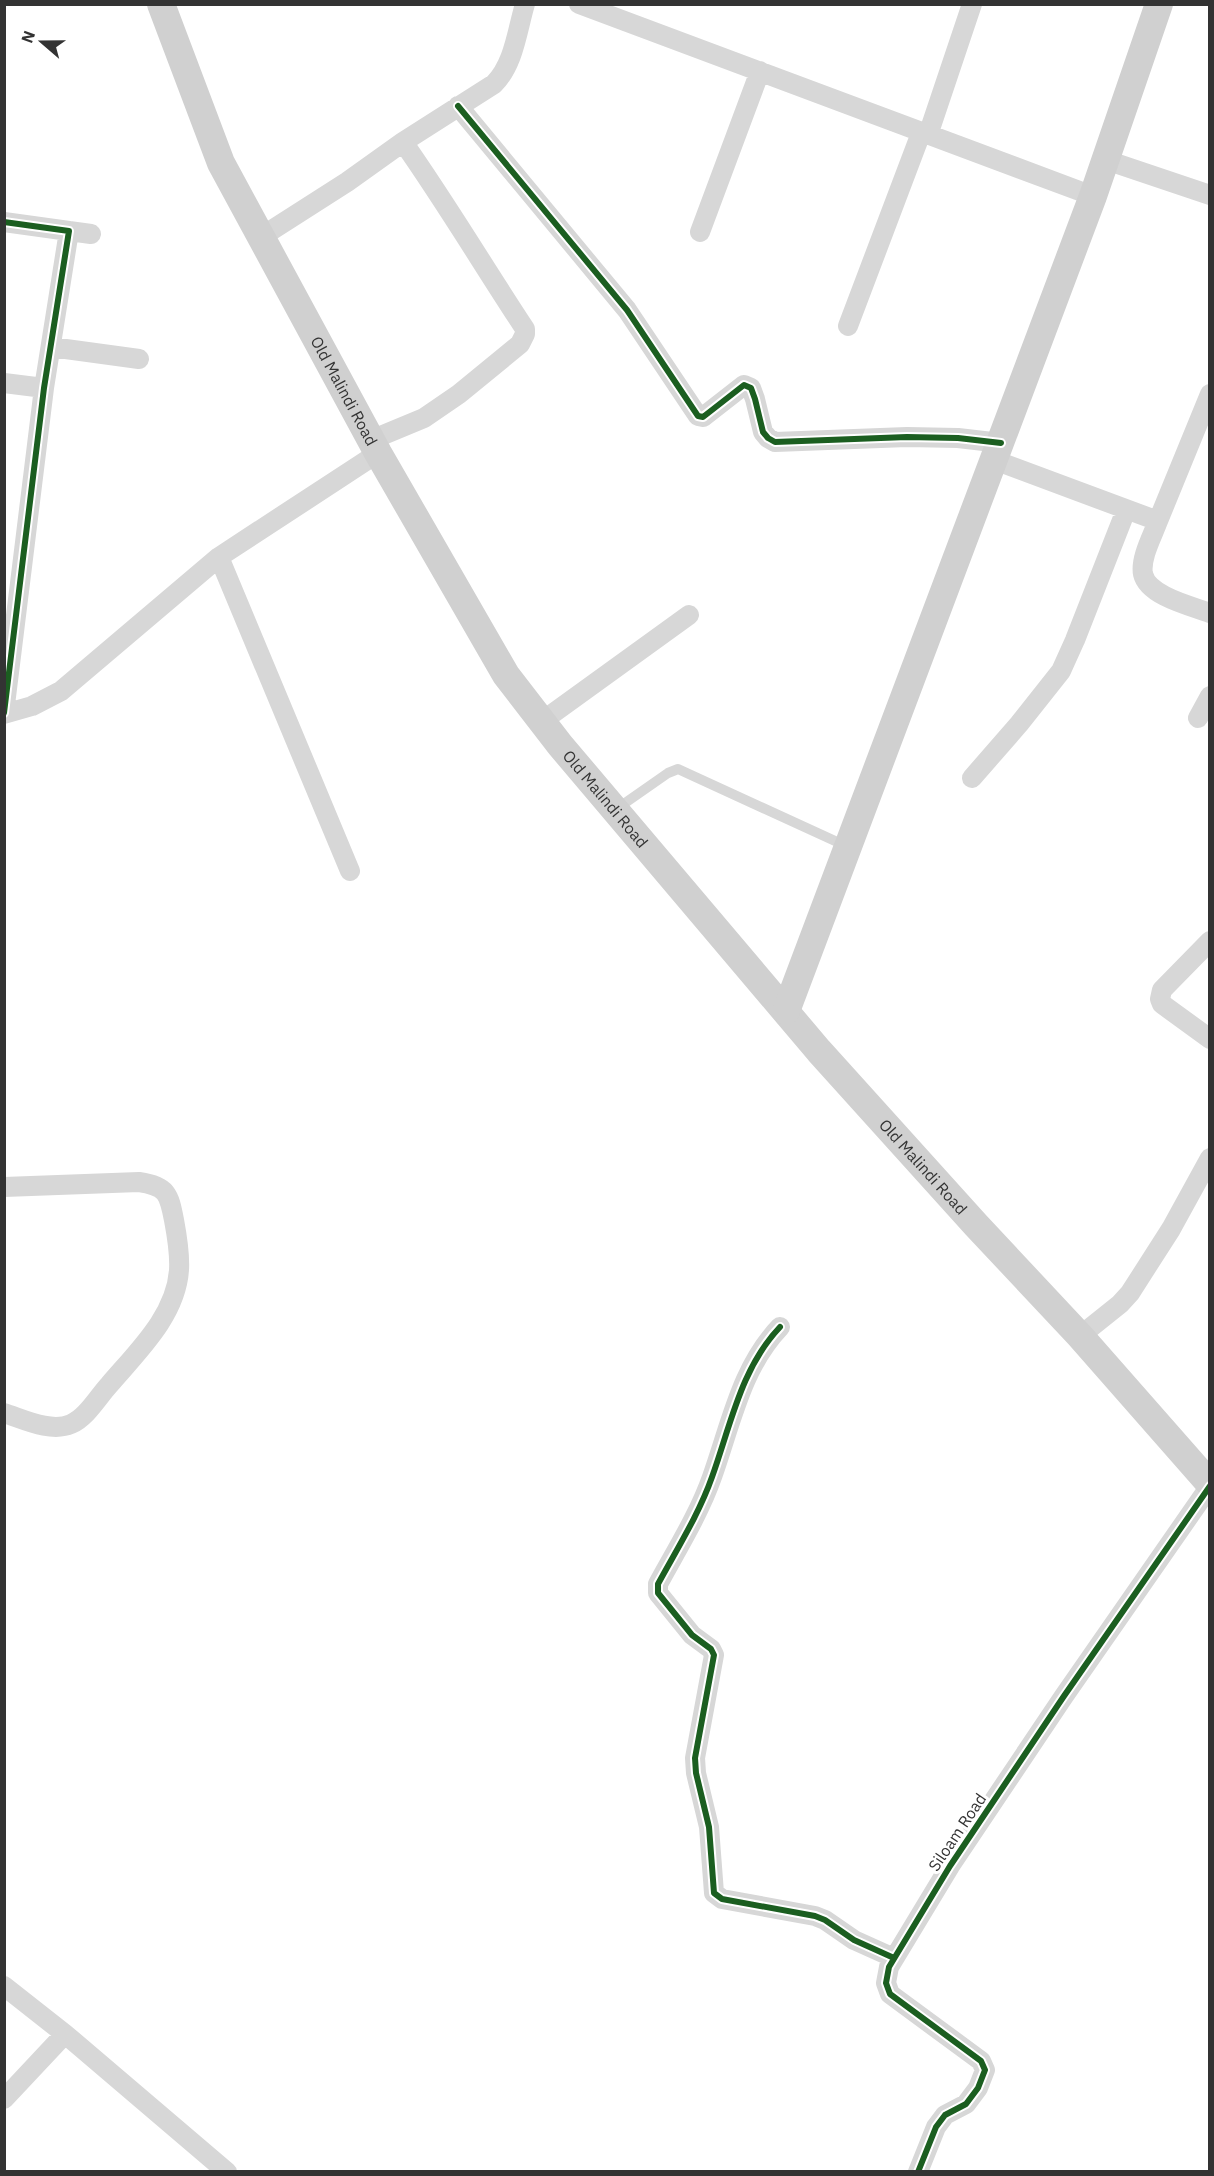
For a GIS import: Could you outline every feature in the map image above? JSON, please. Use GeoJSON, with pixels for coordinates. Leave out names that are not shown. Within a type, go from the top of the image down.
{"type":"FeatureCollection","features":[{"type":"Feature","properties":{"kind":"main road","name":"Old Malindi Road"},"geometry":{"type":"LineString","coordinates":[[161,4],[221,163],[375,447],[506,675],[541,722],[614,810],[819,1052],[976,1226],[1080,1336],[1209,1485]]}},
{"type":"Feature","properties":{"kind":"main road"},"geometry":{"type":"LineString","coordinates":[[786,1011],[1093,196],[1160,4]]}},
{"type":"Feature","properties":{"kind":"street"},"geometry":{"type":"LineString","coordinates":[[261,237],[338,188],[458,106],[481,94],[503,75],[508,65],[525,4]]}},
{"type":"Feature","properties":{"kind":"street"},"geometry":{"type":"LineString","coordinates":[[579,4],[1093,196]]}},
{"type":"Feature","properties":{"kind":"street"},"geometry":{"type":"LineString","coordinates":[[848,326],[925,134],[972,4]]}},
{"type":"Feature","properties":{"kind":"street"},"geometry":{"type":"LineString","coordinates":[[700,232],[760,71]]}},
{"type":"Feature","properties":{"kind":"street"},"geometry":{"type":"LineString","coordinates":[[458,106],[627,310],[698,417],[703,417],[744,386],[751,388],[763,432],[775,442],[907,437],[958,438],[998,451],[1126,510],[1158,521]]}},
{"type":"Feature","properties":{"kind":"street"},"geometry":{"type":"LineString","coordinates":[[69,231],[44,388],[14,544],[4,714],[32,706],[61,691],[219,557],[375,447],[459,394],[520,344],[525,329],[435,187],[403,142]]}},
{"type":"Feature","properties":{"kind":"street"},"geometry":{"type":"LineString","coordinates":[[1106,160],[1209,195]]}},
{"type":"Feature","properties":{"kind":"street"},"geometry":{"type":"LineString","coordinates":[[4,222],[91,234]]}},
{"type":"Feature","properties":{"kind":"street"},"geometry":{"type":"LineString","coordinates":[[51,347],[139,359]]}},
{"type":"Feature","properties":{"kind":"street"},"geometry":{"type":"LineString","coordinates":[[4,383],[44,388]]}},
{"type":"Feature","properties":{"kind":"street"},"geometry":{"type":"LineString","coordinates":[[1209,394],[1144,559],[1143,574],[1152,588],[1166,597],[1209,613]]}},
{"type":"Feature","properties":{"kind":"street"},"geometry":{"type":"LineString","coordinates":[[972,778],[1061,671],[1126,510]]}},
{"type":"Feature","properties":{"kind":"street"},"geometry":{"type":"LineString","coordinates":[[219,557],[350,871]]}},
{"type":"Feature","properties":{"kind":"street"},"geometry":{"type":"LineString","coordinates":[[541,722],[689,615]]}},
{"type":"Feature","properties":{"kind":"street"},"geometry":{"type":"LineString","coordinates":[[1198,718],[1209,696]]}},
{"type":"Feature","properties":{"kind":"street"},"geometry":{"type":"LineString","coordinates":[[1209,941],[1162,990],[1160,999],[1162,1005],[1209,1039]]}},
{"type":"Feature","properties":{"kind":"street"},"geometry":{"type":"LineString","coordinates":[[1080,1336],[1120,1304],[1130,1293],[1171,1229],[1209,1158]]}},
{"type":"Feature","properties":{"kind":"street"},"geometry":{"type":"LineString","coordinates":[[4,1187],[139,1182],[154,1184],[166,1193],[171,1203],[179,1270],[176,1289],[163,1318],[142,1348],[72,1424],[46,1425],[4,1413]]}},
{"type":"Feature","properties":{"kind":"street"},"geometry":{"type":"LineString","coordinates":[[780,1327],[762,1348],[744,1381],[712,1478],[698,1512],[658,1584],[658,1593],[692,1635],[711,1649],[714,1654],[695,1758],[696,1773],[709,1827],[714,1893],[722,1899],[815,1916],[825,1920],[854,1940],[894,1958]]}},
{"type":"Feature","properties":{"kind":"street","name":"Siloam Road"},"geometry":{"type":"LineString","coordinates":[[918,2172],[936,2127],[945,2115],[966,2104],[978,2088],[986,2070],[981,2061],[890,1994],[886,1983],[889,1967],[950,1866],[1209,1485]]}},
{"type":"Feature","properties":{"kind":"street"},"geometry":{"type":"LineString","coordinates":[[4,1986],[65,2034],[227,2172]]}},
{"type":"Feature","properties":{"kind":"street"},"geometry":{"type":"LineString","coordinates":[[4,2098],[65,2034]]}},
{"type":"Feature","properties":{"kind":"lane"},"geometry":{"type":"LineString","coordinates":[[614,810],[668,773],[678,769],[848,847]]}},
{"type":"Feature","properties":{"kind":"cycle path"},"geometry":{"type":"LineString","coordinates":[[458,106],[627,310],[698,416],[703,417],[744,385],[751,388],[763,432],[775,442],[907,437],[958,438],[1001,443]]}},
{"type":"Feature","properties":{"kind":"cycle path"},"geometry":{"type":"LineString","coordinates":[[4,222],[69,231],[44,388],[4,713]]}},
{"type":"Feature","properties":{"kind":"cycle path"},"geometry":{"type":"LineString","coordinates":[[780,1327],[767,1343],[746,1379],[707,1491],[658,1584],[658,1593],[692,1635],[711,1649],[714,1655],[695,1758],[696,1773],[709,1827],[714,1893],[722,1899],[815,1916],[825,1920],[854,1940],[894,1958]]}},
{"type":"Feature","properties":{"kind":"cycle path"},"geometry":{"type":"LineString","coordinates":[[918,2172],[936,2127],[945,2115],[966,2104],[978,2088],[985,2070],[981,2061],[890,1994],[886,1983],[889,1967],[950,1866],[1064,1696],[1210,1486]]}}]}
